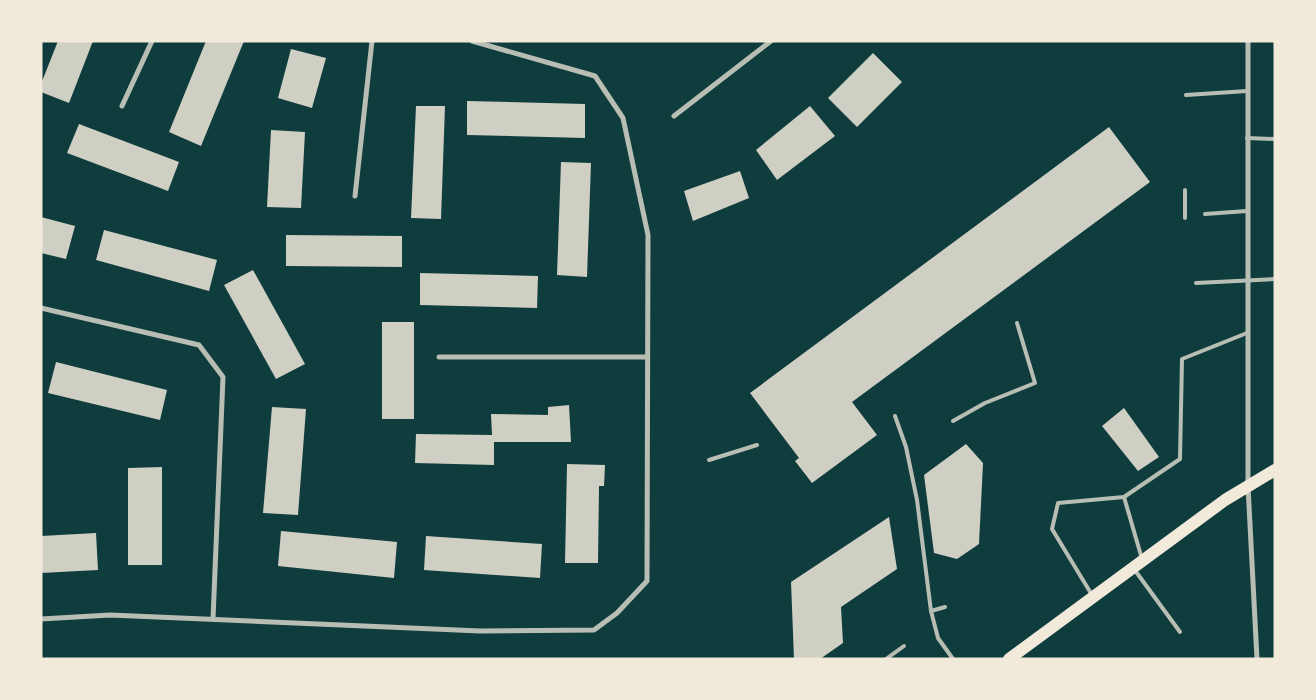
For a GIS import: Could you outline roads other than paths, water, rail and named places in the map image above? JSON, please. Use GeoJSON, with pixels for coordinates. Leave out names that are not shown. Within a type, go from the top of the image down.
{"type":"FeatureCollection","features":[{"type":"Feature","properties":{"kind":"main road"},"geometry":{"type":"LineString","coordinates":[[1009,659],[1225,500],[1275,470]]}},
{"type":"Feature","properties":{"kind":"street"},"geometry":{"type":"LineString","coordinates":[[122,106],[152,41]]}},
{"type":"Feature","properties":{"kind":"street"},"geometry":{"type":"LineString","coordinates":[[355,196],[372,41]]}},
{"type":"Feature","properties":{"kind":"street"},"geometry":{"type":"LineString","coordinates":[[41,619],[110,615],[480,631],[594,630],[618,614],[647,581],[646,357],[648,235],[623,118],[595,76],[472,41]]}},
{"type":"Feature","properties":{"kind":"street"},"geometry":{"type":"LineString","coordinates":[[674,116],[770,41]]}},
{"type":"Feature","properties":{"kind":"street"},"geometry":{"type":"LineString","coordinates":[[1248,41],[1248,486],[1258,659]]}},
{"type":"Feature","properties":{"kind":"street"},"geometry":{"type":"LineString","coordinates":[[41,308],[199,345],[224,377],[213,619]]}},
{"type":"Feature","properties":{"kind":"street"},"geometry":{"type":"LineString","coordinates":[[439,357],[646,357]]}},
{"type":"Feature","properties":{"kind":"lane"},"geometry":{"type":"LineString","coordinates":[[1186,95],[1247,91]]}},
{"type":"Feature","properties":{"kind":"lane"},"geometry":{"type":"LineString","coordinates":[[1247,138],[1275,139]]}},
{"type":"Feature","properties":{"kind":"lane"},"geometry":{"type":"LineString","coordinates":[[1185,190],[1185,218]]}},
{"type":"Feature","properties":{"kind":"lane"},"geometry":{"type":"LineString","coordinates":[[1205,214],[1247,211]]}},
{"type":"Feature","properties":{"kind":"lane"},"geometry":{"type":"LineString","coordinates":[[1196,283],[1275,279]]}},
{"type":"Feature","properties":{"kind":"lane"},"geometry":{"type":"LineString","coordinates":[[953,421],[985,403],[1035,383],[1017,323]]}},
{"type":"Feature","properties":{"kind":"lane"},"geometry":{"type":"LineString","coordinates":[[1093,597],[1052,528],[1058,503],[1124,497],[1180,460],[1182,359],[1248,333]]}},
{"type":"Feature","properties":{"kind":"lane"},"geometry":{"type":"LineString","coordinates":[[895,416],[906,447],[918,500],[931,611],[938,638],[953,659]]}},
{"type":"Feature","properties":{"kind":"lane"},"geometry":{"type":"LineString","coordinates":[[709,460],[756,445]]}},
{"type":"Feature","properties":{"kind":"lane"},"geometry":{"type":"LineString","coordinates":[[1124,497],[1137,564],[1180,632]]}},
{"type":"Feature","properties":{"kind":"lane"},"geometry":{"type":"LineString","coordinates":[[931,611],[945,607]]}},
{"type":"Feature","properties":{"kind":"lane"},"geometry":{"type":"LineString","coordinates":[[886,659],[904,646]]}}]}
